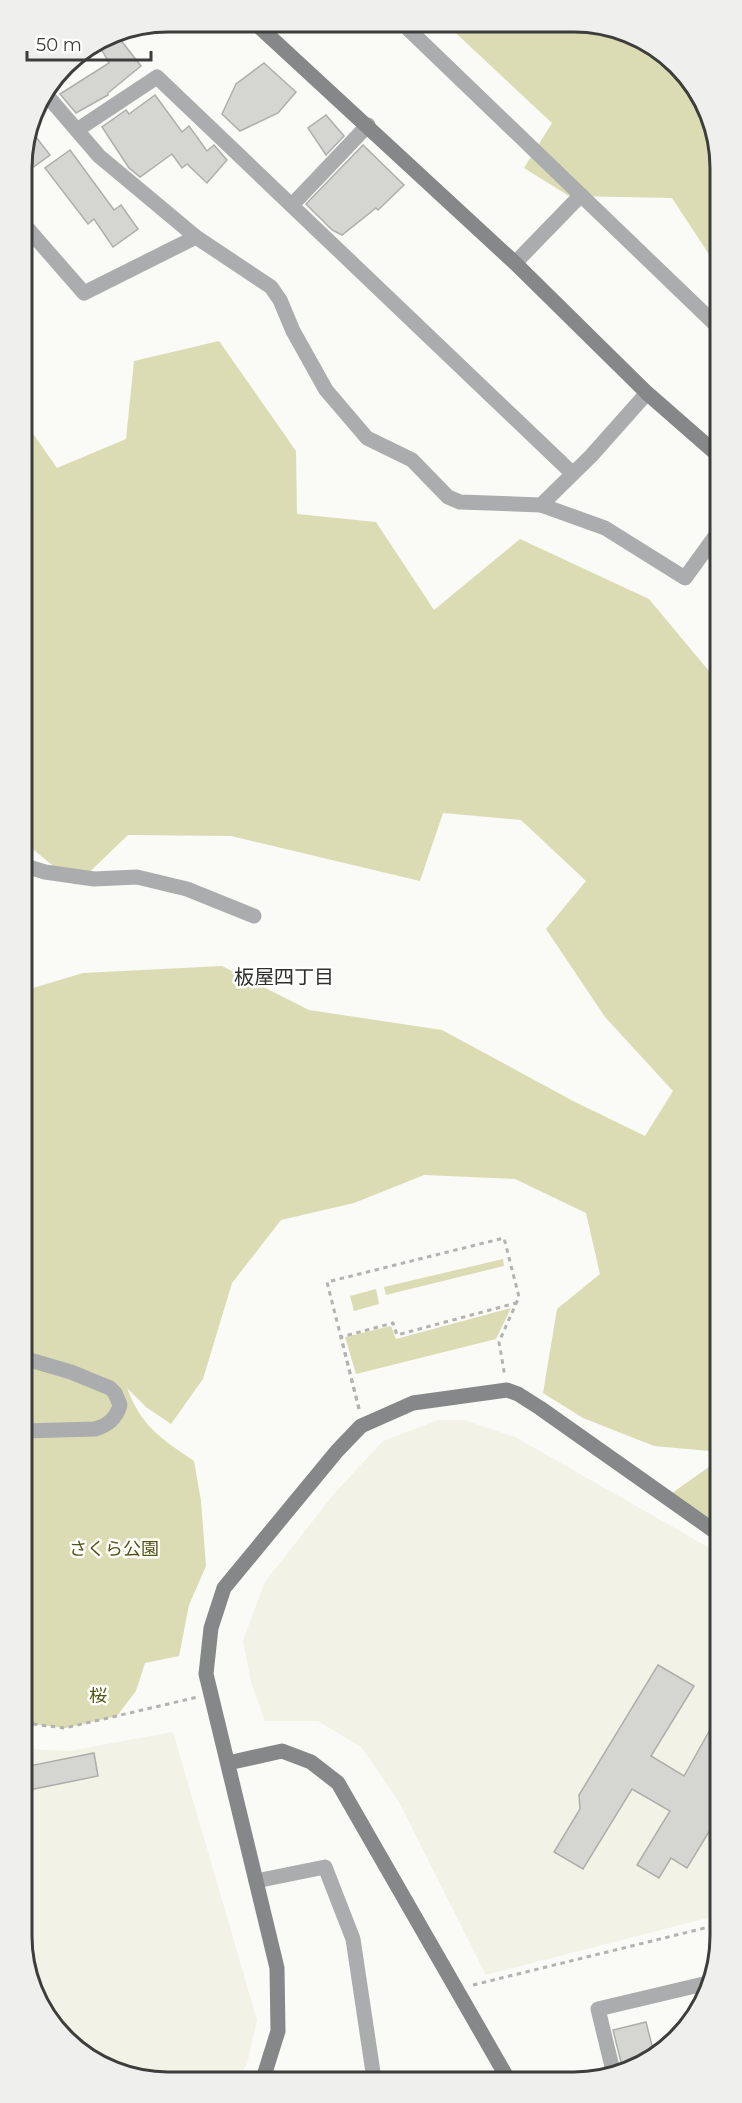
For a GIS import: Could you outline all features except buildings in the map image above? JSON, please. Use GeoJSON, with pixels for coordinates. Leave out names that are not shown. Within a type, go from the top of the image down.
{"type":"FeatureCollection","features":[{"type":"Feature","properties":{"kind":"street"},"geometry":{"type":"LineString","coordinates":[[265,32],[368,125],[515,263],[647,393],[710,449]]}},
{"type":"Feature","properties":{"kind":"street"},"geometry":{"type":"LineString","coordinates":[[412,32],[710,319]]}},
{"type":"Feature","properties":{"kind":"street"},"geometry":{"type":"LineString","coordinates":[[77,130],[157,77],[572,473]]}},
{"type":"Feature","properties":{"kind":"street"},"geometry":{"type":"LineString","coordinates":[[50,99],[99,156],[196,237],[271,287],[280,300],[293,331],[326,390],[367,438],[412,460],[448,497],[460,502],[541,505],[605,528],[685,578],[710,543]]}},
{"type":"Feature","properties":{"kind":"street"},"geometry":{"type":"LineString","coordinates":[[292,205],[368,125]]}},
{"type":"Feature","properties":{"kind":"street"},"geometry":{"type":"LineString","coordinates":[[515,263],[581,195]]}},
{"type":"Feature","properties":{"kind":"street"},"geometry":{"type":"LineString","coordinates":[[32,234],[84,293],[196,237]]}},
{"type":"Feature","properties":{"kind":"street"},"geometry":{"type":"LineString","coordinates":[[541,505],[591,456],[647,393]]}},
{"type":"Feature","properties":{"kind":"street"},"geometry":{"type":"LineString","coordinates":[[32,868],[94,879],[136,877],[187,889],[254,916]]}},
{"type":"Feature","properties":{"kind":"street"},"geometry":{"type":"LineString","coordinates":[[32,1361],[71,1372],[110,1388],[115,1393],[120,1406],[115,1418],[105,1426],[95,1429],[32,1431]]}},
{"type":"Feature","properties":{"kind":"street"},"geometry":{"type":"LineString","coordinates":[[265,2072],[278,2031],[277,1968],[206,1674],[211,1628],[224,1588],[337,1451],[361,1426],[413,1403],[489,1392],[507,1390],[518,1394],[710,1528]]}},
{"type":"Feature","properties":{"kind":"street"},"geometry":{"type":"LineString","coordinates":[[228,1763],[282,1751],[311,1762],[338,1783],[504,2072]]}},
{"type":"Feature","properties":{"kind":"street"},"geometry":{"type":"LineString","coordinates":[[256,1881],[325,1866],[353,1939],[373,2072]]}},
{"type":"Feature","properties":{"kind":"street"},"geometry":{"type":"LineString","coordinates":[[612,2066],[598,2009],[701,1985]]}},
{"type":"Feature","properties":{"kind":"path"},"geometry":{"type":"LineString","coordinates":[[361,1417],[327,1282],[504,1239],[519,1297],[499,1342],[506,1379]]}},
{"type":"Feature","properties":{"kind":"path"},"geometry":{"type":"LineString","coordinates":[[341,1337],[393,1323],[397,1335],[516,1303]]}},
{"type":"Feature","properties":{"kind":"path"},"geometry":{"type":"LineString","coordinates":[[32,1724],[65,1728],[211,1694]]}},
{"type":"Feature","properties":{"kind":"path"},"geometry":{"type":"LineString","coordinates":[[457,1989],[710,1927]]}},
{"type":"Feature","properties":{"kind":"shaded area"},"geometry":{"type":"Polygon","coordinates":[[[438,1420],[464,1420],[515,1437],[710,1548],[710,1917],[486,1975],[398,1800],[361,1747],[318,1721],[265,1721],[251,1682],[243,1640],[265,1582],[333,1495],[383,1441],[438,1420]]]}},
{"type":"Feature","properties":{"kind":"shaded area"},"geometry":{"type":"Polygon","coordinates":[[[173,1732],[257,2020],[247,2064],[242,2072],[167,2072],[141,2069],[124,2064],[99,2053],[85,2043],[71,2032],[54,2011],[39,1979],[32,1945],[32,1749],[69,1751],[173,1732]]]}},
{"type":"Feature","properties":{"kind":"green space"},"geometry":{"type":"Polygon","coordinates":[[[455,32],[601,34],[635,46],[650,54],[671,71],[688,92],[696,107],[708,141],[710,256],[672,198],[569,196],[524,168],[552,123],[455,32]]]}},
{"type":"Feature","properties":{"kind":"green space"},"geometry":{"type":"Polygon","coordinates":[[[219,341],[296,451],[297,514],[376,522],[434,610],[520,539],[649,599],[710,672],[710,1451],[654,1446],[583,1418],[543,1393],[557,1309],[600,1274],[586,1213],[515,1179],[424,1175],[354,1203],[281,1220],[232,1283],[203,1379],[171,1424],[146,1407],[127,1388],[139,1413],[153,1430],[194,1461],[201,1501],[206,1566],[189,1605],[179,1656],[145,1663],[136,1691],[117,1716],[65,1728],[32,1724],[32,988],[83,973],[222,966],[309,1010],[442,1030],[573,1101],[645,1136],[673,1091],[605,1017],[546,929],[586,881],[521,820],[443,813],[420,881],[231,836],[128,835],[76,885],[32,848],[32,432],[57,468],[126,439],[134,361],[219,341]]]}},
{"type":"Feature","properties":{"kind":"green space"},"geometry":{"type":"Polygon","coordinates":[[[503,1259],[504,1266],[386,1295],[384,1287],[503,1259]]]}},
{"type":"Feature","properties":{"kind":"green space"},"geometry":{"type":"Polygon","coordinates":[[[376,1289],[379,1304],[354,1311],[350,1296],[376,1289]]]}},
{"type":"Feature","properties":{"kind":"green space"},"geometry":{"type":"Polygon","coordinates":[[[511,1308],[496,1339],[356,1374],[345,1337],[391,1326],[396,1339],[511,1308]]]}},
{"type":"Feature","properties":{"kind":"green space"},"geometry":{"type":"Polygon","coordinates":[[[710,1466],[710,1528],[661,1501],[710,1466]]]}},
{"type":"Feature","properties":{"kind":"district","name":"板屋四丁目"},"geometry":{"type":"Point","coordinates":[284,977]}},
{"type":"Feature","properties":{"kind":"park label","name":"さくら公園"},"geometry":{"type":"Point","coordinates":[114,1549]}},
{"type":"Feature","properties":{"kind":"park label","name":"桜"},"geometry":{"type":"Point","coordinates":[98,1696]}}]}
